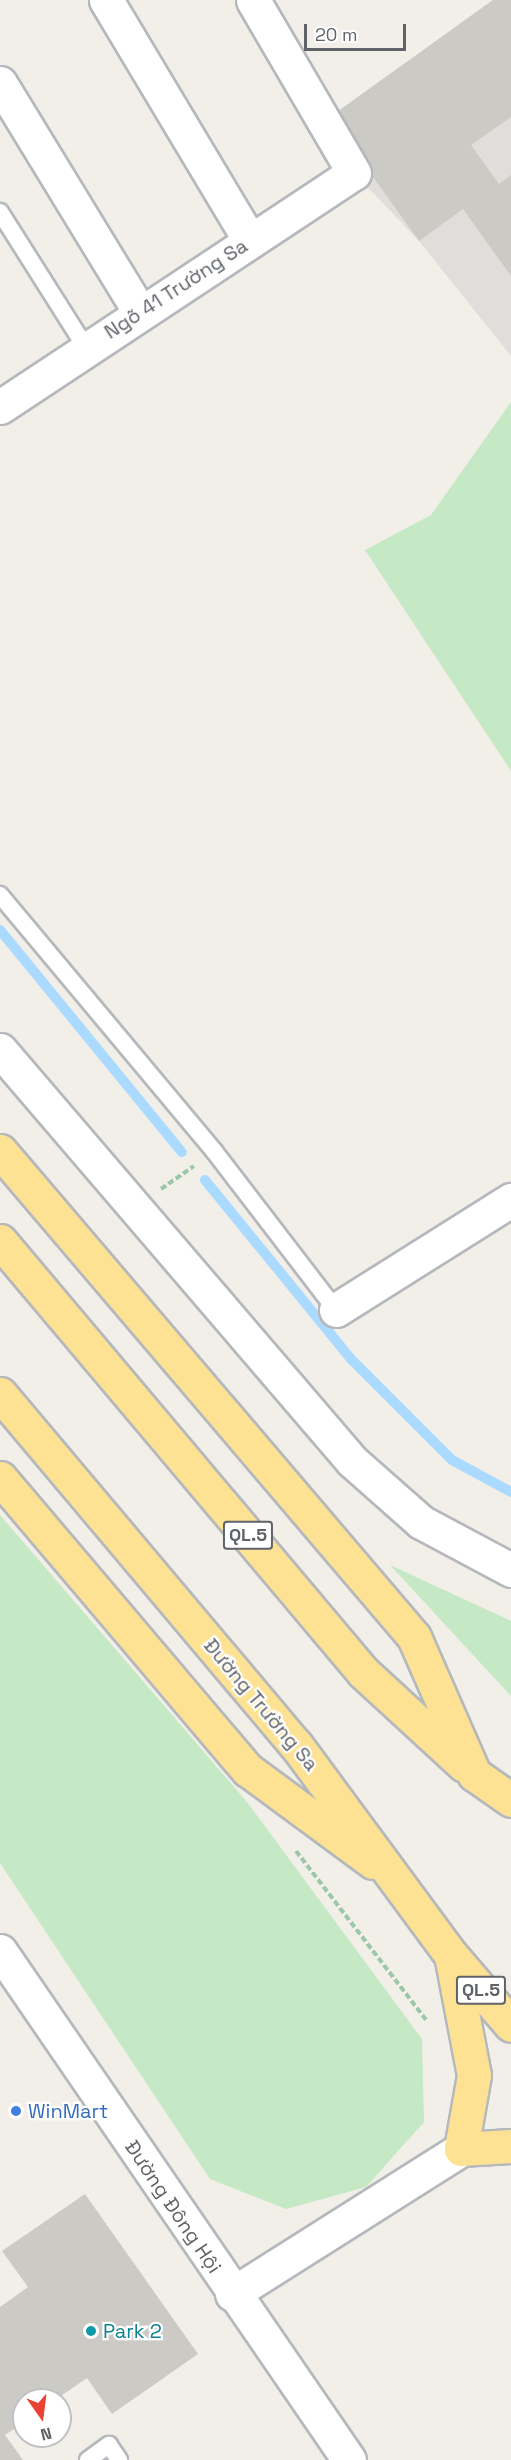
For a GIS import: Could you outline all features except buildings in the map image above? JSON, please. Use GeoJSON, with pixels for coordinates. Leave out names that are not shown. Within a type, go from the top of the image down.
{"type":"FeatureCollection","features":[{"type":"Feature","properties":{"kind":"highway"},"geometry":{"type":"LineString","coordinates":[[0,1151],[414,1637],[474,1774],[511,1800]]}},
{"type":"Feature","properties":{"kind":"highway","name":"QL.5"},"geometry":{"type":"LineString","coordinates":[[0,1240],[363,1672],[474,1774],[511,1814]]}},
{"type":"Feature","properties":{"kind":"highway","name":"Đường Trường Sa"},"geometry":{"type":"LineString","coordinates":[[0,1394],[296,1745],[403,1884],[451,1955],[511,2025]]}},
{"type":"Feature","properties":{"kind":"highway"},"geometry":{"type":"LineString","coordinates":[[0,1478],[248,1770],[403,1884]]}},
{"type":"Feature","properties":{"kind":"highway"},"geometry":{"type":"LineString","coordinates":[[451,1955],[474,2075],[461,2150],[511,2146]]}},
{"type":"Feature","properties":{"kind":"street"},"geometry":{"type":"LineString","coordinates":[[106,0],[250,242]]}},
{"type":"Feature","properties":{"kind":"street","name":"Ngõ 41 Trường Sa"},"geometry":{"type":"LineString","coordinates":[[0,407],[140,312],[354,173],[253,0]]}},
{"type":"Feature","properties":{"kind":"street"},"geometry":{"type":"LineString","coordinates":[[0,83],[140,312]]}},
{"type":"Feature","properties":{"kind":"street"},"geometry":{"type":"LineString","coordinates":[[0,1050],[136,1206],[352,1461],[421,1522],[511,1570]]}},
{"type":"Feature","properties":{"kind":"street"},"geometry":{"type":"LineString","coordinates":[[336,1310],[511,1200]]}},
{"type":"Feature","properties":{"kind":"street","name":"Đường Đông Hội"},"geometry":{"type":"LineString","coordinates":[[0,1951],[232,2294],[349,2460]]}},
{"type":"Feature","properties":{"kind":"street"},"geometry":{"type":"LineString","coordinates":[[232,2294],[461,2150]]}},
{"type":"Feature","properties":{"kind":"lane"},"geometry":{"type":"LineString","coordinates":[[0,212],[86,348]]}},
{"type":"Feature","properties":{"kind":"lane"},"geometry":{"type":"LineString","coordinates":[[0,895],[214,1151],[336,1310]]}},
{"type":"Feature","properties":{"kind":"lane"},"geometry":{"type":"LineString","coordinates":[[88,2460],[109,2445],[119,2460]]}},
{"type":"Feature","properties":{"kind":"path"},"geometry":{"type":"LineString","coordinates":[[136,1206],[214,1151]]}},
{"type":"Feature","properties":{"kind":"shaded area"},"geometry":{"type":"Polygon","coordinates":[[[493,0],[511,0],[511,356],[419,241],[354,173],[330,117],[493,0]]]}},
{"type":"Feature","properties":{"kind":"green space"},"geometry":{"type":"Polygon","coordinates":[[[511,402],[511,771],[365,550],[431,515],[511,402]]]}},
{"type":"Feature","properties":{"kind":"green space"},"geometry":{"type":"Polygon","coordinates":[[[0,1515],[247,1802],[422,2039],[424,2122],[366,2187],[286,2209],[210,2179],[0,1863],[0,1515]]]}},
{"type":"Feature","properties":{"kind":"green space"},"geometry":{"type":"Polygon","coordinates":[[[390,1565],[511,1621],[511,1696],[390,1565]]]}},
{"type":"Feature","properties":{"kind":"waterway"},"geometry":{"type":"LineString","coordinates":[[0,930],[182,1152]]}},
{"type":"Feature","properties":{"kind":"waterway"},"geometry":{"type":"LineString","coordinates":[[205,1180],[352,1360],[452,1460],[511,1492]]}},
{"type":"Feature","properties":{"kind":"place","name":"WinMart"},"geometry":{"type":"Point","coordinates":[16,2111]}},
{"type":"Feature","properties":{"kind":"place","name":"Park 2"},"geometry":{"type":"Point","coordinates":[91,2331]}}]}
